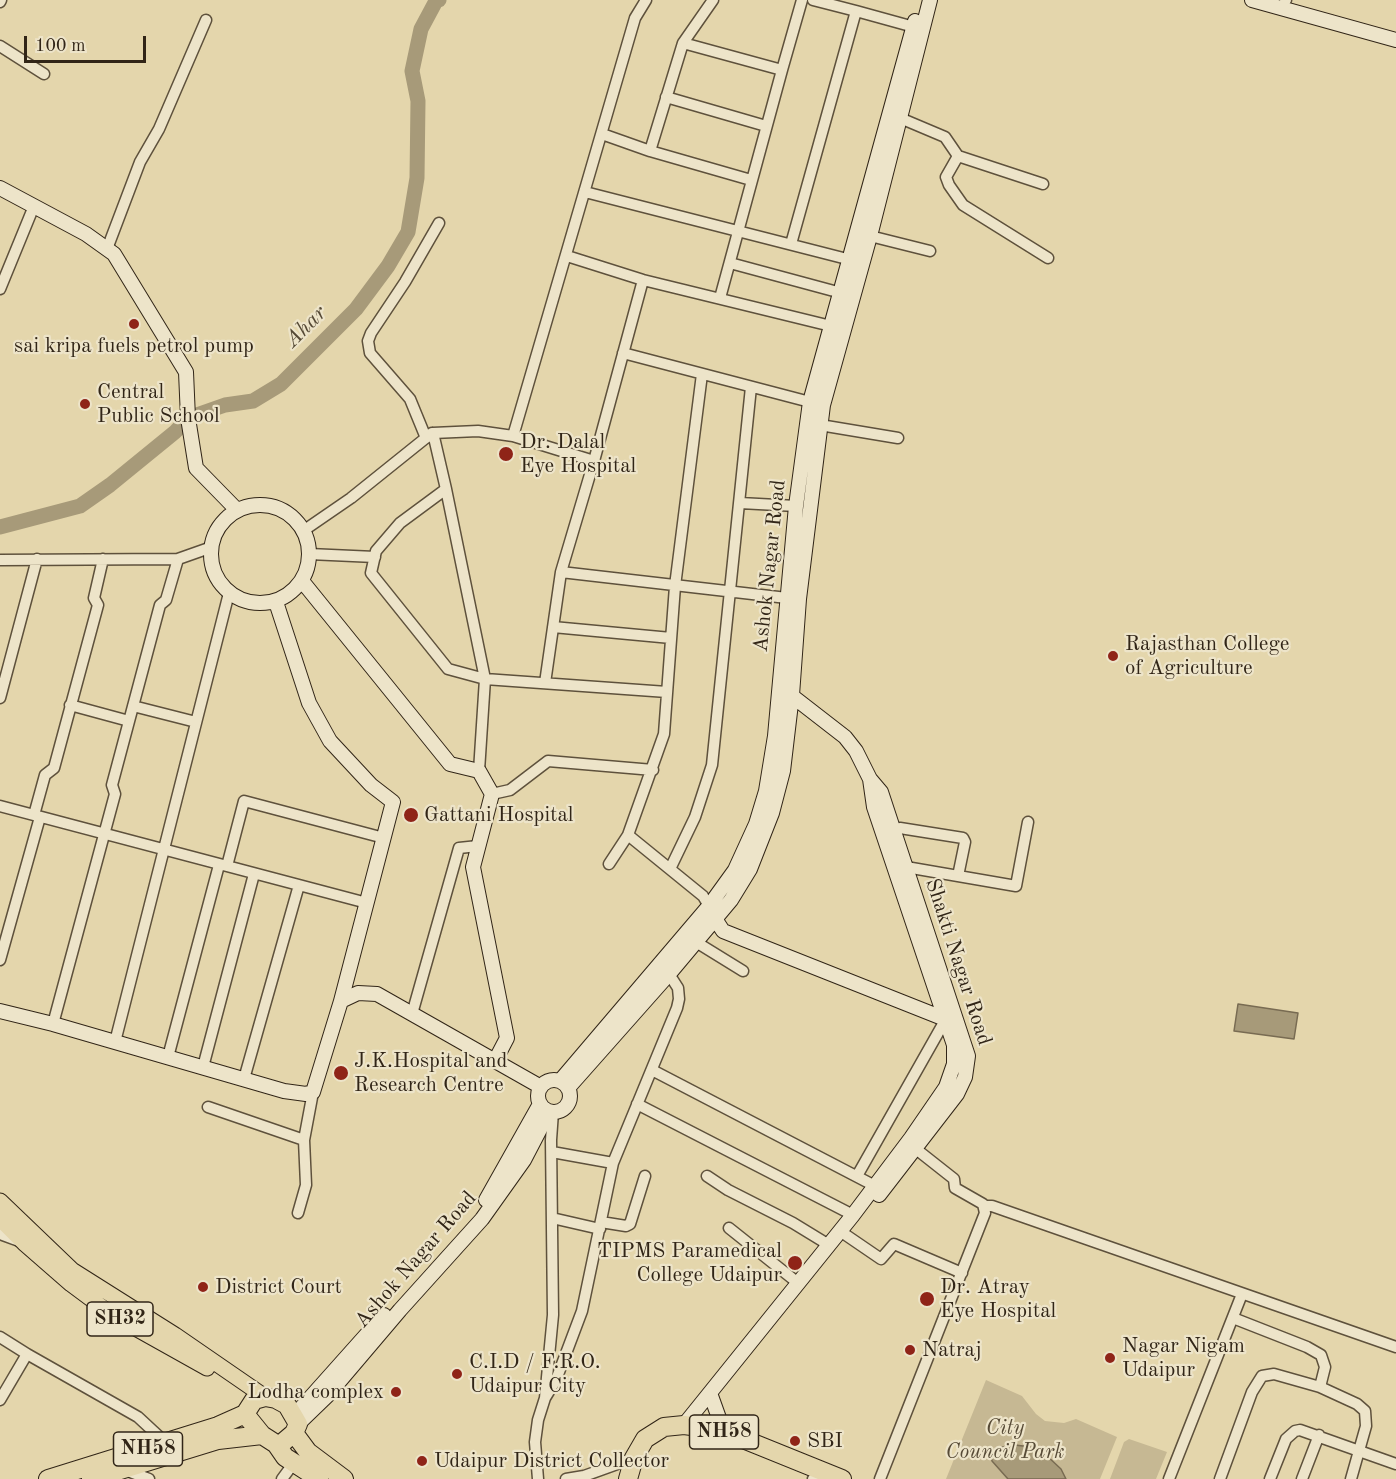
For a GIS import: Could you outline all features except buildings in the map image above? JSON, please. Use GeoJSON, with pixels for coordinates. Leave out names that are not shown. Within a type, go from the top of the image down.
{"type":"FeatureCollection","features":[{"type":"Feature","properties":{"kind":"highway"},"geometry":{"type":"LineString","coordinates":[[319,1479],[293,1464],[269,1439],[254,1403],[276,1399],[287,1405],[308,1452],[344,1479]]}},
{"type":"Feature","properties":{"kind":"highway","name":"NH58"},"geometry":{"type":"LineString","coordinates":[[48,1479],[218,1426],[254,1403]]}},
{"type":"Feature","properties":{"kind":"highway","name":"NH58"},"geometry":{"type":"LineString","coordinates":[[91,1479],[218,1440],[269,1439],[281,1444],[295,1425]]}},
{"type":"Feature","properties":{"kind":"highway","name":"NH58"},"geometry":{"type":"LineString","coordinates":[[628,1479],[638,1447],[651,1434],[664,1427],[684,1425],[724,1432],[842,1479]]}},
{"type":"Feature","properties":{"kind":"highway","name":"NH58"},"geometry":{"type":"LineString","coordinates":[[640,1479],[651,1449],[667,1437],[681,1435],[710,1438],[814,1479]]}},
{"type":"Feature","properties":{"kind":"main road"},"geometry":{"type":"LineString","coordinates":[[0,1201],[31,1240]]}},
{"type":"Feature","properties":{"kind":"main road","name":"SH32"},"geometry":{"type":"LineString","coordinates":[[0,1219],[31,1240],[71,1284],[114,1316],[228,1380],[254,1403]]}},
{"type":"Feature","properties":{"kind":"street"},"geometry":{"type":"LineString","coordinates":[[650,151],[683,43],[713,0]]}},
{"type":"Feature","properties":{"kind":"street"},"geometry":{"type":"LineString","coordinates":[[720,298],[802,0]]}},
{"type":"Feature","properties":{"kind":"street"},"geometry":{"type":"LineString","coordinates":[[813,0],[914,27]]}},
{"type":"Feature","properties":{"kind":"street","name":"Ashok Nagar Road"},"geometry":{"type":"LineString","coordinates":[[564,1085],[712,913],[756,824],[771,766],[786,691],[787,598],[810,402],[831,326],[847,294],[851,260],[921,0]]}},
{"type":"Feature","properties":{"kind":"street"},"geometry":{"type":"LineString","coordinates":[[786,691],[823,405],[847,294],[870,236],[930,0]]}},
{"type":"Feature","properties":{"kind":"street"},"geometry":{"type":"LineString","coordinates":[[1252,0],[1396,40]]}},
{"type":"Feature","properties":{"kind":"street"},"geometry":{"type":"LineString","coordinates":[[1285,0],[1396,32]]}},
{"type":"Feature","properties":{"kind":"street"},"geometry":{"type":"LineString","coordinates":[[513,436],[640,2]]}},
{"type":"Feature","properties":{"kind":"street"},"geometry":{"type":"LineString","coordinates":[[791,244],[856,11]]}},
{"type":"Feature","properties":{"kind":"street"},"geometry":{"type":"LineString","coordinates":[[107,249],[140,162],[159,129],[206,20]]}},
{"type":"Feature","properties":{"kind":"street"},"geometry":{"type":"LineString","coordinates":[[683,43],[782,70]]}},
{"type":"Feature","properties":{"kind":"street"},"geometry":{"type":"LineString","coordinates":[[0,46],[44,74]]}},
{"type":"Feature","properties":{"kind":"street"},"geometry":{"type":"LineString","coordinates":[[666,97],[766,126]]}},
{"type":"Feature","properties":{"kind":"street"},"geometry":{"type":"LineString","coordinates":[[900,118],[945,137],[958,156],[1042,184]]}},
{"type":"Feature","properties":{"kind":"street"},"geometry":{"type":"LineString","coordinates":[[602,134],[650,151],[751,180]]}},
{"type":"Feature","properties":{"kind":"street"},"geometry":{"type":"LineString","coordinates":[[958,156],[946,177],[963,205],[1048,258]]}},
{"type":"Feature","properties":{"kind":"street"},"geometry":{"type":"LineString","coordinates":[[0,188],[86,234],[114,254],[186,372],[188,418],[196,468],[237,510]]}},
{"type":"Feature","properties":{"kind":"street"},"geometry":{"type":"LineString","coordinates":[[585,192],[851,260]]}},
{"type":"Feature","properties":{"kind":"street"},"geometry":{"type":"LineString","coordinates":[[0,289],[34,206]]}},
{"type":"Feature","properties":{"kind":"street"},"geometry":{"type":"LineString","coordinates":[[439,223],[368,341],[370,353],[410,399],[430,435],[446,489],[485,679],[479,771],[492,794],[473,867],[507,1038],[495,1061]]}},
{"type":"Feature","properties":{"kind":"street"},"geometry":{"type":"LineString","coordinates":[[870,236],[930,251]]}},
{"type":"Feature","properties":{"kind":"street"},"geometry":{"type":"LineString","coordinates":[[567,256],[643,280],[831,326]]}},
{"type":"Feature","properties":{"kind":"street"},"geometry":{"type":"LineString","coordinates":[[730,263],[847,294]]}},
{"type":"Feature","properties":{"kind":"street"},"geometry":{"type":"LineString","coordinates":[[545,683],[561,572],[643,280]]}},
{"type":"Feature","properties":{"kind":"street"},"geometry":{"type":"LineString","coordinates":[[623,353],[810,402]]}},
{"type":"Feature","properties":{"kind":"street"},"geometry":{"type":"LineString","coordinates":[[609,864],[628,835],[664,734],[675,586],[702,374]]}},
{"type":"Feature","properties":{"kind":"street"},"geometry":{"type":"LineString","coordinates":[[670,869],[695,816],[712,765],[752,387]]}},
{"type":"Feature","properties":{"kind":"street"},"geometry":{"type":"LineString","coordinates":[[820,425],[898,438]]}},
{"type":"Feature","properties":{"kind":"street"},"geometry":{"type":"LineString","coordinates":[[303,531],[351,498],[430,435],[478,431],[513,436],[594,460]]}},
{"type":"Feature","properties":{"kind":"street"},"geometry":{"type":"LineString","coordinates":[[446,489],[400,523],[376,551],[371,573],[448,669],[485,679],[667,692]]}},
{"type":"Feature","properties":{"kind":"street"},"geometry":{"type":"LineString","coordinates":[[740,503],[796,506]]}},
{"type":"Feature","properties":{"kind":"street"},"geometry":{"type":"LineString","coordinates":[[254,505],[273,506],[289,513],[299,523],[308,539],[310,561],[302,580],[294,591],[276,602],[259,604],[244,601],[229,593],[214,573],[211,556],[217,530],[237,510],[254,505]]}},
{"type":"Feature","properties":{"kind":"street"},"geometry":{"type":"LineString","coordinates":[[0,560],[178,559],[212,548]]}},
{"type":"Feature","properties":{"kind":"street"},"geometry":{"type":"LineString","coordinates":[[309,554],[375,557]]}},
{"type":"Feature","properties":{"kind":"street"},"geometry":{"type":"LineString","coordinates":[[0,698],[37,559]]}},
{"type":"Feature","properties":{"kind":"street"},"geometry":{"type":"LineString","coordinates":[[0,960],[37,816],[45,775],[54,768],[98,605],[94,598],[103,559]]}},
{"type":"Feature","properties":{"kind":"street"},"geometry":{"type":"LineString","coordinates":[[53,1024],[115,794],[112,785],[160,605],[166,600],[178,559]]}},
{"type":"Feature","properties":{"kind":"street"},"geometry":{"type":"LineString","coordinates":[[561,572],[787,598]]}},
{"type":"Feature","properties":{"kind":"street"},"geometry":{"type":"LineString","coordinates":[[302,580],[450,764],[479,771]]}},
{"type":"Feature","properties":{"kind":"street"},"geometry":{"type":"LineString","coordinates":[[115,1042],[229,593]]}},
{"type":"Feature","properties":{"kind":"street"},"geometry":{"type":"LineString","coordinates":[[276,602],[309,703],[330,741],[371,785],[393,802],[341,1001],[313,1092],[304,1140],[306,1185],[298,1213]]}},
{"type":"Feature","properties":{"kind":"street"},"geometry":{"type":"LineString","coordinates":[[553,627],[671,638]]}},
{"type":"Feature","properties":{"kind":"street","name":"Shakti Nagar Road"},"geometry":{"type":"LineString","coordinates":[[684,1425],[853,1215],[930,1111],[949,1080],[955,1051],[947,1013],[906,867],[872,798],[870,779],[856,751],[845,737],[786,691]]}},
{"type":"Feature","properties":{"kind":"street"},"geometry":{"type":"LineString","coordinates":[[70,705],[129,721]]}},
{"type":"Feature","properties":{"kind":"street"},"geometry":{"type":"LineString","coordinates":[[133,706],[196,722]]}},
{"type":"Feature","properties":{"kind":"street"},"geometry":{"type":"LineString","coordinates":[[492,794],[510,790],[548,761],[653,770]]}},
{"type":"Feature","properties":{"kind":"street"},"geometry":{"type":"LineString","coordinates":[[168,1057],[244,801],[384,838]]}},
{"type":"Feature","properties":{"kind":"street"},"geometry":{"type":"LineString","coordinates":[[0,806],[367,903]]}},
{"type":"Feature","properties":{"kind":"street"},"geometry":{"type":"LineString","coordinates":[[906,867],[1016,885],[1028,822]]}},
{"type":"Feature","properties":{"kind":"street"},"geometry":{"type":"LineString","coordinates":[[888,831],[903,829],[963,838],[965,842],[958,876]]}},
{"type":"Feature","properties":{"kind":"street","name":"Shakti Nagar Road"},"geometry":{"type":"LineString","coordinates":[[841,1230],[858,1220],[916,1149],[957,1094],[965,1077],[968,1060],[967,1051],[947,1013],[888,831]]}},
{"type":"Feature","properties":{"kind":"street"},"geometry":{"type":"LineString","coordinates":[[628,835],[703,896],[723,931],[918,1008],[947,1013],[857,1176]]}},
{"type":"Feature","properties":{"kind":"street"},"geometry":{"type":"LineString","coordinates":[[412,1014],[459,849],[478,846]]}},
{"type":"Feature","properties":{"kind":"street"},"geometry":{"type":"LineString","coordinates":[[203,1067],[254,874]]}},
{"type":"Feature","properties":{"kind":"street"},"geometry":{"type":"LineString","coordinates":[[244,1079],[299,885]]}},
{"type":"Feature","properties":{"kind":"street"},"geometry":{"type":"LineString","coordinates":[[564,1085],[669,974],[696,942],[712,913]]}},
{"type":"Feature","properties":{"kind":"street"},"geometry":{"type":"LineString","coordinates":[[696,942],[743,971]]}},
{"type":"Feature","properties":{"kind":"street"},"geometry":{"type":"LineString","coordinates":[[545,1398],[556,1380],[578,1324],[613,1163],[679,999],[678,988],[669,974]]}},
{"type":"Feature","properties":{"kind":"street"},"geometry":{"type":"LineString","coordinates":[[341,1001],[358,993],[377,994],[540,1087]]}},
{"type":"Feature","properties":{"kind":"street"},"geometry":{"type":"LineString","coordinates":[[0,1011],[297,1094],[313,1092]]}},
{"type":"Feature","properties":{"kind":"street"},"geometry":{"type":"LineString","coordinates":[[652,1070],[875,1186]]}},
{"type":"Feature","properties":{"kind":"street"},"geometry":{"type":"LineString","coordinates":[[538,1479],[535,1442],[538,1420],[545,1398],[553,1315],[552,1152],[547,1110],[538,1099],[540,1087],[547,1081],[564,1085]]}},
{"type":"Feature","properties":{"kind":"street"},"geometry":{"type":"LineString","coordinates":[[547,1110],[559,1112],[568,1105],[570,1099],[564,1085]]}},
{"type":"Feature","properties":{"kind":"street"},"geometry":{"type":"LineString","coordinates":[[638,1104],[853,1215]]}},
{"type":"Feature","properties":{"kind":"street"},"geometry":{"type":"LineString","coordinates":[[208,1107],[304,1140]]}},
{"type":"Feature","properties":{"kind":"street"},"geometry":{"type":"LineString","coordinates":[[295,1425],[371,1329],[467,1226],[547,1110]]}},
{"type":"Feature","properties":{"kind":"street"},"geometry":{"type":"LineString","coordinates":[[916,1149],[954,1179],[955,1188],[985,1206],[992,1206],[1396,1347]]}},
{"type":"Feature","properties":{"kind":"street"},"geometry":{"type":"LineString","coordinates":[[552,1152],[613,1163]]}},
{"type":"Feature","properties":{"kind":"street"},"geometry":{"type":"LineString","coordinates":[[552,1218],[601,1226],[626,1226],[630,1224],[645,1176]]}},
{"type":"Feature","properties":{"kind":"street"},"geometry":{"type":"LineString","coordinates":[[707,1176],[728,1190],[793,1223],[829,1245]]}},
{"type":"Feature","properties":{"kind":"street"},"geometry":{"type":"LineString","coordinates":[[880,1479],[984,1218],[985,1206]]}},
{"type":"Feature","properties":{"kind":"street"},"geometry":{"type":"LineString","coordinates":[[729,1228],[798,1284]]}},
{"type":"Feature","properties":{"kind":"street"},"geometry":{"type":"LineString","coordinates":[[841,1230],[881,1259],[894,1244],[962,1273]]}},
{"type":"Feature","properties":{"kind":"street"},"geometry":{"type":"LineString","coordinates":[[0,1234],[31,1240]]}},
{"type":"Feature","properties":{"kind":"street"},"geometry":{"type":"LineString","coordinates":[[1168,1479],[1242,1294]]}},
{"type":"Feature","properties":{"kind":"street"},"geometry":{"type":"LineString","coordinates":[[1233,1318],[1307,1347],[1321,1355],[1325,1367],[1320,1387]]}},
{"type":"Feature","properties":{"kind":"street"},"geometry":{"type":"LineString","coordinates":[[0,1337],[138,1417],[165,1443]]}},
{"type":"Feature","properties":{"kind":"street"},"geometry":{"type":"LineString","coordinates":[[0,1400],[27,1354]]}},
{"type":"Feature","properties":{"kind":"street"},"geometry":{"type":"LineString","coordinates":[[1220,1479],[1252,1392],[1262,1376],[1274,1374],[1320,1387],[1357,1404],[1365,1411],[1366,1426],[1351,1479]]}},
{"type":"Feature","properties":{"kind":"street"},"geometry":{"type":"LineString","coordinates":[[710,1393],[724,1432]]}},
{"type":"Feature","properties":{"kind":"street"},"geometry":{"type":"LineString","coordinates":[[1270,1479],[1286,1439],[1290,1434],[1300,1430],[1396,1464]]}},
{"type":"Feature","properties":{"kind":"street"},"geometry":{"type":"LineString","coordinates":[[1302,1479],[1319,1435]]}},
{"type":"Feature","properties":{"kind":"street"},"geometry":{"type":"LineString","coordinates":[[566,1479],[584,1476],[633,1458]]}},
{"type":"Feature","properties":{"kind":"street"},"geometry":{"type":"LineString","coordinates":[[282,1479],[293,1464]]}},
{"type":"Feature","properties":{"kind":"street"},"geometry":{"type":"LineString","coordinates":[[124,1470],[149,1479]]}},
{"type":"Feature","properties":{"kind":"green space","name":"City Council Park"},"geometry":{"type":"Polygon","coordinates":[[[986,1380],[1022,1396],[1036,1414],[1045,1421],[1064,1423],[1076,1419],[1117,1437],[1100,1479],[946,1479],[986,1380]]]}},
{"type":"Feature","properties":{"kind":"green space"},"geometry":{"type":"Polygon","coordinates":[[[1129,1439],[1167,1452],[1156,1479],[1110,1479],[1124,1442],[1129,1439]]]}},
{"type":"Feature","properties":{"kind":"shaded area"},"geometry":{"type":"Polygon","coordinates":[[[1238,1004],[1298,1013],[1294,1039],[1234,1031],[1238,1004]]]}},
{"type":"Feature","properties":{"kind":"shaded area"},"geometry":{"type":"Polygon","coordinates":[[[1015,1445],[1031,1447],[1046,1455],[1061,1469],[1066,1479],[1008,1479],[992,1461],[991,1455],[996,1448],[1015,1445]]]}},
{"type":"Feature","properties":{"kind":"waterway","name":"Ahar"},"geometry":{"type":"LineString","coordinates":[[0,527],[80,506],[110,485],[175,432],[188,418],[225,405],[253,401],[281,384],[356,309],[388,266],[408,232],[417,178],[418,101],[412,71],[421,29],[436,1],[439,0]]}},
{"type":"Feature","properties":{"kind":"place","name":"sai kripa fuels petrol pump"},"geometry":{"type":"Point","coordinates":[134,324]}},
{"type":"Feature","properties":{"kind":"place","name":"Central Public School"},"geometry":{"type":"Point","coordinates":[85,404]}},
{"type":"Feature","properties":{"kind":"place","name":"Dr. Dalal Eye Hospital"},"geometry":{"type":"Point","coordinates":[506,454]}},
{"type":"Feature","properties":{"kind":"place","name":"Rajasthan College of Agriculture"},"geometry":{"type":"Point","coordinates":[1113,656]}},
{"type":"Feature","properties":{"kind":"place","name":"Gattani Hospital"},"geometry":{"type":"Point","coordinates":[411,815]}},
{"type":"Feature","properties":{"kind":"place","name":"J.K.Hospital and Research Centre"},"geometry":{"type":"Point","coordinates":[341,1073]}},
{"type":"Feature","properties":{"kind":"place","name":"TIPMS Paramedical College Udaipur"},"geometry":{"type":"Point","coordinates":[795,1263]}},
{"type":"Feature","properties":{"kind":"place","name":"District Court"},"geometry":{"type":"Point","coordinates":[203,1287]}},
{"type":"Feature","properties":{"kind":"place","name":"Dr. Atray Eye Hospital"},"geometry":{"type":"Point","coordinates":[927,1299]}},
{"type":"Feature","properties":{"kind":"place","name":"Natraj"},"geometry":{"type":"Point","coordinates":[910,1350]}},
{"type":"Feature","properties":{"kind":"place","name":"Nagar Nigam Udaipur"},"geometry":{"type":"Point","coordinates":[1110,1358]}},
{"type":"Feature","properties":{"kind":"place","name":"C.I.D / F.R.O. Udaipur City"},"geometry":{"type":"Point","coordinates":[457,1374]}},
{"type":"Feature","properties":{"kind":"place","name":"Lodha complex"},"geometry":{"type":"Point","coordinates":[396,1392]}},
{"type":"Feature","properties":{"kind":"place","name":"SBI"},"geometry":{"type":"Point","coordinates":[795,1441]}},
{"type":"Feature","properties":{"kind":"place","name":"Udaipur District Collector"},"geometry":{"type":"Point","coordinates":[422,1461]}}]}
